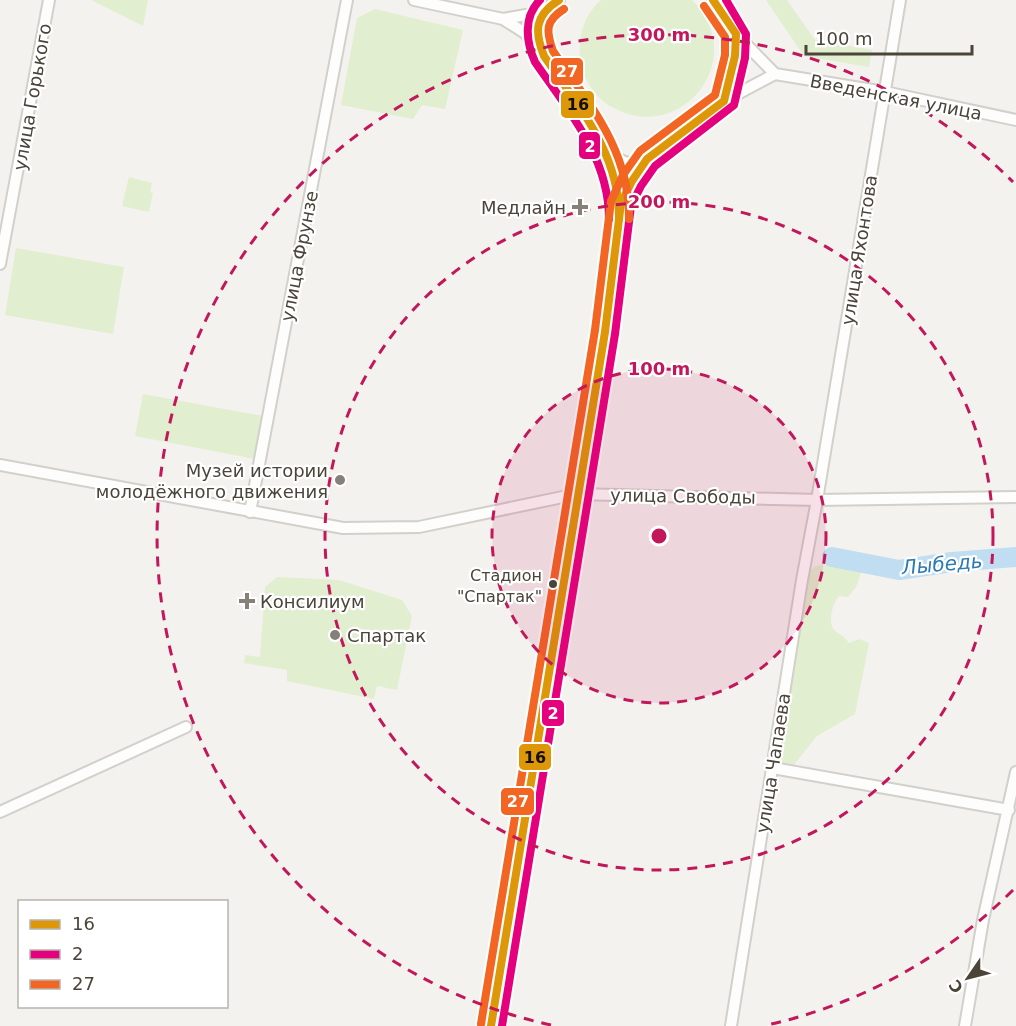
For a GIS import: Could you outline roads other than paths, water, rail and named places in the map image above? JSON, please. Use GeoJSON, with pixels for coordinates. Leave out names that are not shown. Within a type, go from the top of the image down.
{"type":"FeatureCollection","features":[{"type":"Feature","properties":{"kind":"street","name":"улица Горького"},"geometry":{"type":"LineString","coordinates":[[0,264],[49,0]]}},
{"type":"Feature","properties":{"kind":"street","name":"улица Фрунзе"},"geometry":{"type":"LineString","coordinates":[[250,512],[347,0]]}},
{"type":"Feature","properties":{"kind":"street"},"geometry":{"type":"LineString","coordinates":[[414,0],[503,19],[525,33],[544,56],[607,152],[617,179],[621,203],[605,332],[491,1026]]}},
{"type":"Feature","properties":{"kind":"street"},"geometry":{"type":"LineString","coordinates":[[503,19],[543,12],[559,0]]}},
{"type":"Feature","properties":{"kind":"street"},"geometry":{"type":"LineString","coordinates":[[621,203],[632,181],[648,159],[724,101],[775,74],[736,34],[713,0]]}},
{"type":"Feature","properties":{"kind":"street","name":"улица Яхонтова"},"geometry":{"type":"LineString","coordinates":[[818,500],[900,0]]}},
{"type":"Feature","properties":{"kind":"street"},"geometry":{"type":"LineString","coordinates":[[543,12],[539,23],[539,45],[544,56]]}},
{"type":"Feature","properties":{"kind":"street"},"geometry":{"type":"LineString","coordinates":[[724,101],[735,56],[736,34]]}},
{"type":"Feature","properties":{"kind":"street","name":"Введенская улица"},"geometry":{"type":"LineString","coordinates":[[775,74],[885,92],[1016,120]]}},
{"type":"Feature","properties":{"kind":"street"},"geometry":{"type":"LineString","coordinates":[[607,152],[626,163],[648,159]]}},
{"type":"Feature","properties":{"kind":"street","name":"улица Свободы"},"geometry":{"type":"LineString","coordinates":[[0,465],[343,528],[419,527],[577,494],[818,500],[1016,497]]}},
{"type":"Feature","properties":{"kind":"street","name":"улица Чапаева"},"geometry":{"type":"LineString","coordinates":[[731,1026],[802,580],[818,500]]}},
{"type":"Feature","properties":{"kind":"street"},"geometry":{"type":"LineString","coordinates":[[0,812],[186,728]]}},
{"type":"Feature","properties":{"kind":"street"},"geometry":{"type":"LineString","coordinates":[[773,768],[1009,810]]}},
{"type":"Feature","properties":{"kind":"street"},"geometry":{"type":"LineString","coordinates":[[965,1026],[984,920],[1016,772]]}},
{"type":"Feature","properties":{"kind":"waterway","name":"Лыбедь"},"geometry":{"type":"LineString","coordinates":[[832,557],[899,570],[952,562],[1016,557]]}},
{"type":"Feature","properties":{"kind":"place","name":"Медлайн"},"geometry":{"type":"Point","coordinates":[580,207]}},
{"type":"Feature","properties":{"kind":"place","name":"Музей истории молодёжного движения"},"geometry":{"type":"Point","coordinates":[340,480]}},
{"type":"Feature","properties":{"kind":"place","name":"Стадион \"Спартак\""},"geometry":{"type":"Point","coordinates":[553,584]}},
{"type":"Feature","properties":{"kind":"place","name":"Консилиум"},"geometry":{"type":"Point","coordinates":[247,601]}},
{"type":"Feature","properties":{"kind":"place","name":"Спартак"},"geometry":{"type":"Point","coordinates":[335,635]}}]}
